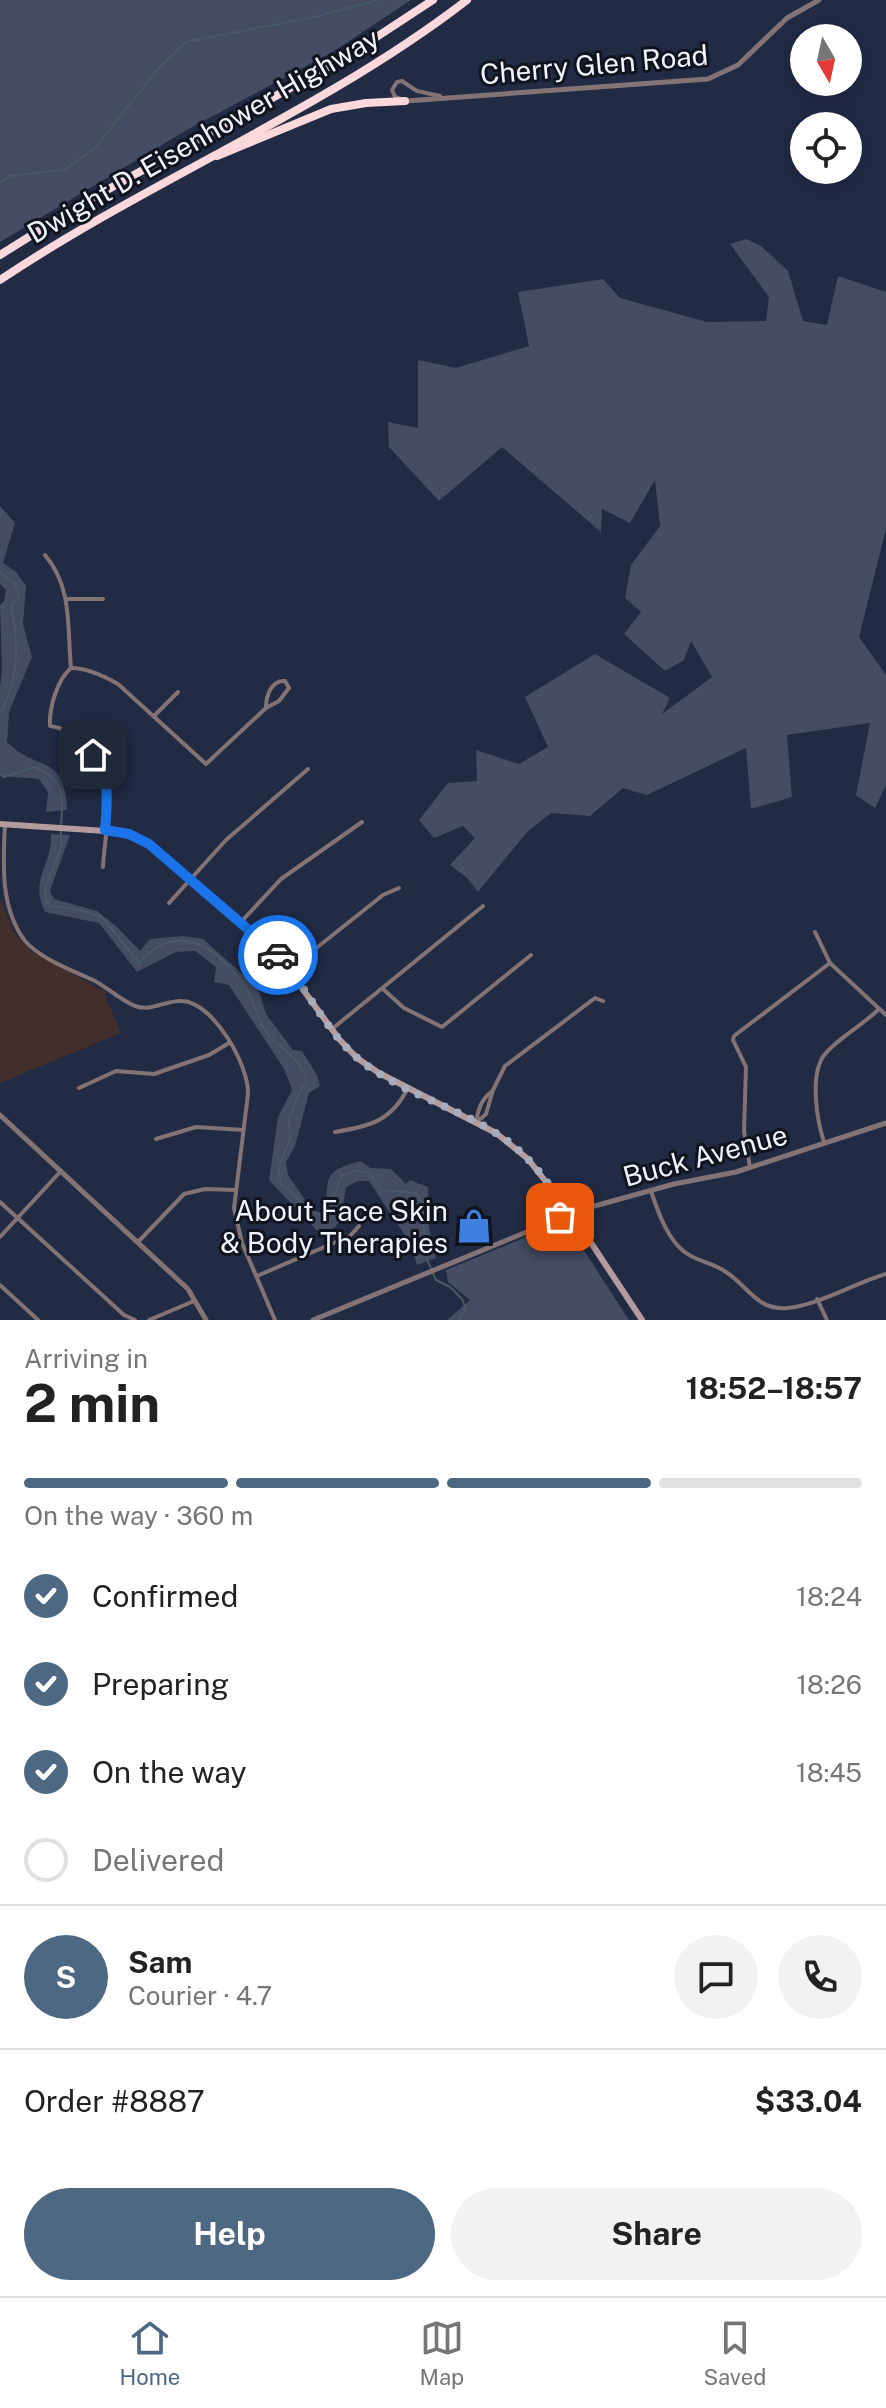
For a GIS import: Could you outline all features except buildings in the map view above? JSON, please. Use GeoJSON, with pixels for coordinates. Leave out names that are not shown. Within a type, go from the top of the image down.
{"type":"FeatureCollection","features":[{"type":"Feature","properties":{"kind":"highway","name":"Dwight D. Eisenhower Highway"},"geometry":{"type":"LineString","coordinates":[[0,255],[94,197],[346,57],[433,0]]}},
{"type":"Feature","properties":{"kind":"highway","name":"Dwight D. Eisenhower Highway"},"geometry":{"type":"LineString","coordinates":[[0,280],[91,222],[385,58],[467,0]]}},
{"type":"Feature","properties":{"kind":"highway"},"geometry":{"type":"LineString","coordinates":[[201,161],[238,149],[331,109],[405,101]]}},
{"type":"Feature","properties":{"kind":"main road"},"geometry":{"type":"LineString","coordinates":[[3,824],[105,830],[141,839],[280,958],[348,1050],[408,1088],[506,1139],[522,1153],[571,1214],[642,1320]]}},
{"type":"Feature","properties":{"kind":"street","name":"Cherry Glen Road"},"geometry":{"type":"LineString","coordinates":[[442,97],[426,95],[406,82],[397,82],[393,93],[405,101],[708,79],[738,65],[787,18],[819,0]]}},
{"type":"Feature","properties":{"kind":"street"},"geometry":{"type":"LineString","coordinates":[[45,555],[60,577],[67,599],[71,668],[61,681],[49,715],[50,726],[68,731],[100,764],[105,774],[108,795],[103,867]]}},
{"type":"Feature","properties":{"kind":"street"},"geometry":{"type":"LineString","coordinates":[[67,599],[103,599]]}},
{"type":"Feature","properties":{"kind":"street"},"geometry":{"type":"LineString","coordinates":[[71,668],[104,676],[118,684],[206,764],[266,708],[288,693],[285,681],[277,682],[268,692],[266,708]]}},
{"type":"Feature","properties":{"kind":"street"},"geometry":{"type":"LineString","coordinates":[[154,716],[178,692]]}},
{"type":"Feature","properties":{"kind":"street"},"geometry":{"type":"LineString","coordinates":[[169,903],[226,840],[308,769]]}},
{"type":"Feature","properties":{"kind":"street"},"geometry":{"type":"LineString","coordinates":[[241,923],[281,879],[362,822]]}},
{"type":"Feature","properties":{"kind":"street"},"geometry":{"type":"LineString","coordinates":[[3,824],[3,889],[12,919],[25,941],[36,951],[109,988],[134,1005],[155,1007],[183,1001],[202,1007],[242,1062],[247,1080],[234,1208],[238,1229],[275,1320]]}},
{"type":"Feature","properties":{"kind":"street"},"geometry":{"type":"LineString","coordinates":[[289,970],[383,895],[399,888]]}},
{"type":"Feature","properties":{"kind":"street"},"geometry":{"type":"LineString","coordinates":[[332,1029],[483,906]]}},
{"type":"Feature","properties":{"kind":"street"},"geometry":{"type":"LineString","coordinates":[[815,932],[830,963],[886,1015]]}},
{"type":"Feature","properties":{"kind":"street"},"geometry":{"type":"LineString","coordinates":[[383,989],[404,1008],[442,1027],[531,955]]}},
{"type":"Feature","properties":{"kind":"street"},"geometry":{"type":"LineString","coordinates":[[750,1167],[744,1131],[746,1067],[734,1036],[830,963]]}},
{"type":"Feature","properties":{"kind":"street"},"geometry":{"type":"LineString","coordinates":[[476,1123],[486,1114],[501,1073],[511,1061],[595,998],[603,1001]]}},
{"type":"Feature","properties":{"kind":"street"},"geometry":{"type":"LineString","coordinates":[[824,1142],[818,1122],[816,1079],[819,1064],[829,1050],[879,1009]]}},
{"type":"Feature","properties":{"kind":"street"},"geometry":{"type":"LineString","coordinates":[[79,1088],[116,1071],[154,1074],[209,1055],[229,1043]]}},
{"type":"Feature","properties":{"kind":"street"},"geometry":{"type":"LineString","coordinates":[[335,1132],[373,1123],[387,1116],[396,1109],[408,1088]]}},
{"type":"Feature","properties":{"kind":"street"},"geometry":{"type":"LineString","coordinates":[[0,1115],[138,1242],[196,1300],[206,1320]]}},
{"type":"Feature","properties":{"kind":"street","name":"Buck Avenue"},"geometry":{"type":"LineString","coordinates":[[313,1320],[571,1214],[750,1167],[886,1123]]}},
{"type":"Feature","properties":{"kind":"street"},"geometry":{"type":"LineString","coordinates":[[156,1139],[196,1127],[244,1130]]}},
{"type":"Feature","properties":{"kind":"street"},"geometry":{"type":"LineString","coordinates":[[0,1237],[61,1171]]}},
{"type":"Feature","properties":{"kind":"street"},"geometry":{"type":"LineString","coordinates":[[138,1242],[184,1194],[205,1189],[236,1190]]}},
{"type":"Feature","properties":{"kind":"street"},"geometry":{"type":"LineString","coordinates":[[651,1191],[669,1233],[686,1254],[725,1271],[751,1296],[767,1305],[790,1308],[886,1274]]}},
{"type":"Feature","properties":{"kind":"street"},"geometry":{"type":"LineString","coordinates":[[0,1202],[124,1315],[135,1320]]}},
{"type":"Feature","properties":{"kind":"street"},"geometry":{"type":"LineString","coordinates":[[257,1276],[350,1236],[359,1226]]}},
{"type":"Feature","properties":{"kind":"street"},"geometry":{"type":"LineString","coordinates":[[0,1285],[38,1320]]}},
{"type":"Feature","properties":{"kind":"street"},"geometry":{"type":"LineString","coordinates":[[817,1299],[827,1320]]}},
{"type":"Feature","properties":{"kind":"street"},"geometry":{"type":"LineString","coordinates":[[149,1320],[196,1300]]}},
{"type":"Feature","properties":{"kind":"shaded area"},"geometry":{"type":"Polygon","coordinates":[[[0,0],[411,0],[334,51],[185,131],[0,242],[0,0]]]}},
{"type":"Feature","properties":{"kind":"shaded area"},"geometry":{"type":"Polygon","coordinates":[[[746,239],[761,246],[788,271],[803,321],[827,325],[838,276],[886,292],[886,529],[859,637],[886,675],[886,785],[875,808],[856,795],[870,723],[787,735],[792,797],[751,809],[746,748],[647,795],[623,788],[590,816],[551,813],[527,832],[478,892],[467,878],[450,865],[475,838],[463,826],[434,838],[419,820],[448,783],[477,781],[476,750],[519,764],[548,747],[525,697],[595,654],[670,698],[662,714],[712,677],[691,641],[684,660],[665,671],[624,634],[641,612],[625,598],[631,565],[660,526],[655,480],[630,523],[602,509],[601,532],[502,447],[439,501],[389,447],[388,422],[418,428],[418,360],[456,368],[529,346],[518,292],[603,279],[620,298],[707,322],[766,321],[769,297],[730,244],[746,239]]]}},
{"type":"Feature","properties":{"kind":"shaded area"},"geometry":{"type":"Polygon","coordinates":[[[0,506],[15,523],[3,563],[16,572],[26,586],[23,624],[32,657],[9,712],[7,742],[55,771],[65,792],[67,810],[46,812],[48,792],[39,779],[0,776],[0,605],[6,590],[0,584],[0,506]]]}},
{"type":"Feature","properties":{"kind":"shaded area"},"geometry":{"type":"Polygon","coordinates":[[[51,834],[70,835],[50,891],[54,899],[97,911],[140,951],[150,939],[183,936],[203,939],[258,988],[266,1014],[293,1050],[302,1051],[320,1086],[309,1093],[295,1146],[286,1162],[288,1175],[312,1210],[326,1212],[328,1183],[340,1168],[361,1161],[370,1168],[391,1169],[406,1184],[410,1180],[428,1187],[429,1227],[436,1258],[417,1265],[410,1243],[369,1181],[358,1181],[346,1187],[339,1222],[322,1236],[269,1180],[278,1117],[292,1090],[284,1069],[229,985],[214,982],[216,967],[195,951],[176,952],[137,972],[99,923],[45,912],[39,891],[51,834]]]}},
{"type":"Feature","properties":{"kind":"shaded area"},"geometry":{"type":"Polygon","coordinates":[[[0,898],[15,934],[31,951],[106,992],[121,1033],[0,1083],[0,898]]]}},
{"type":"Feature","properties":{"kind":"shaded area"},"geometry":{"type":"Polygon","coordinates":[[[565,1221],[629,1320],[447,1320],[470,1300],[448,1282],[446,1270],[565,1221]]]}},
{"type":"Feature","properties":{"kind":"waterway"},"geometry":{"type":"LineString","coordinates":[[0,183],[10,176],[64,170],[95,148],[156,71],[186,42],[314,17],[378,0]]}},
{"type":"Feature","properties":{"kind":"waterway"},"geometry":{"type":"LineString","coordinates":[[0,572],[15,584],[19,596],[11,606],[16,647],[14,674],[0,713]]}},
{"type":"Feature","properties":{"kind":"waterway"},"geometry":{"type":"LineString","coordinates":[[0,774],[4,777],[34,767],[51,777],[60,789],[61,825]]}},
{"type":"Feature","properties":{"kind":"waterway"},"geometry":{"type":"LineString","coordinates":[[61,831],[61,848],[44,891],[49,906],[76,909],[102,917],[139,963],[153,950],[182,941],[208,950],[233,971],[247,990],[268,1034],[299,1064],[307,1082],[300,1090],[289,1119],[290,1139],[278,1168],[281,1184],[308,1208],[320,1214],[327,1214],[342,1176],[356,1171],[368,1172],[382,1190],[417,1193],[422,1202],[426,1257],[436,1280],[450,1287],[462,1299],[466,1309],[458,1320]]}},
{"type":"Feature","properties":{"kind":"way so far"},"geometry":{"type":"LineString","coordinates":[[278,955],[348,1050],[379,1073],[511,1143],[534,1166],[571,1214],[560,1217]]}},
{"type":"Feature","properties":{"kind":"place","name":"About Face Skin & Body Therapies"},"geometry":{"type":"Point","coordinates":[474,1226]}},
{"type":"Feature","properties":{"kind":"route"},"geometry":{"type":"LineString","coordinates":[[93,755],[105,774],[107,784],[105,830],[129,834],[149,844],[278,955]]}}]}
